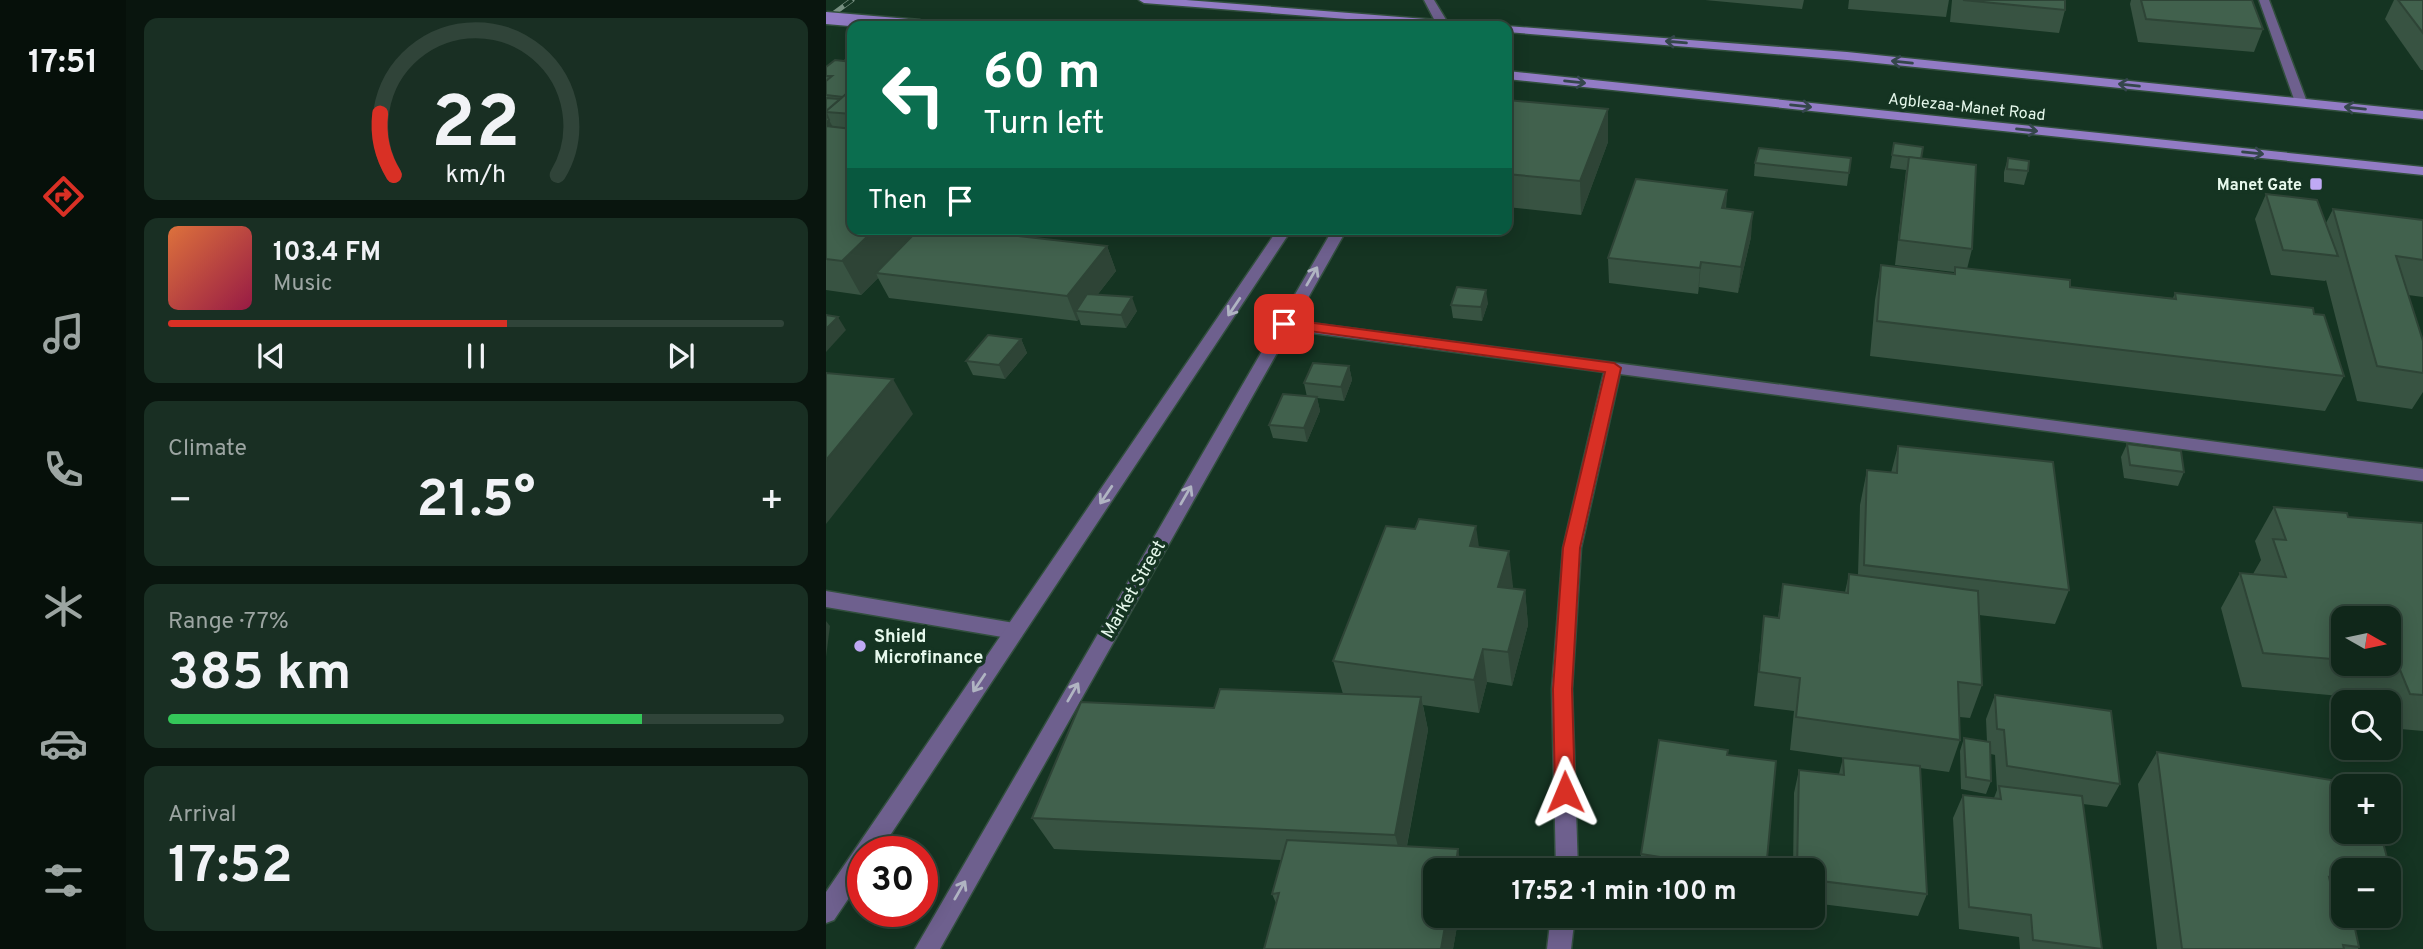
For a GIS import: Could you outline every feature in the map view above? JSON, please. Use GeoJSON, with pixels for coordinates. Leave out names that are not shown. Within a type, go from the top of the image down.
{"type":"FeatureCollection","features":[{"type":"Feature","properties":{"kind":"main road"},"geometry":{"type":"LineString","coordinates":[[1144,0],[1403,21]]}},
{"type":"Feature","properties":{"kind":"main road"},"geometry":{"type":"LineString","coordinates":[[826,19],[853,21]]}},
{"type":"Feature","properties":{"kind":"main road"},"geometry":{"type":"LineString","coordinates":[[1512,29],[1847,57],[2423,115]]}},
{"type":"Feature","properties":{"kind":"main road","name":"Agblezaa-Manet Road"},"geometry":{"type":"LineString","coordinates":[[1512,76],[2423,171]]}},
{"type":"Feature","properties":{"kind":"street"},"geometry":{"type":"LineString","coordinates":[[1429,0],[1440,21]]}},
{"type":"Feature","properties":{"kind":"street"},"geometry":{"type":"LineString","coordinates":[[2264,0],[2301,102]]}},
{"type":"Feature","properties":{"kind":"street"},"geometry":{"type":"LineString","coordinates":[[877,836],[1281,235]]}},
{"type":"Feature","properties":{"kind":"street","name":"Market Street"},"geometry":{"type":"LineString","coordinates":[[926,949],[1336,235]]}},
{"type":"Feature","properties":{"kind":"street"},"geometry":{"type":"LineString","coordinates":[[1284,324],[2423,475]]}},
{"type":"Feature","properties":{"kind":"street"},"geometry":{"type":"LineString","coordinates":[[1567,858],[1562,689],[1572,548],[1614,368]]}},
{"type":"Feature","properties":{"kind":"street"},"geometry":{"type":"LineString","coordinates":[[826,599],[1014,631]]}},
{"type":"Feature","properties":{"kind":"street"},"geometry":{"type":"LineString","coordinates":[[826,912],[847,881]]}},
{"type":"Feature","properties":{"kind":"street"},"geometry":{"type":"LineString","coordinates":[[1559,949],[1561,928]]}},
{"type":"Feature","properties":{"kind":"building"},"geometry":{"type":"Polygon","coordinates":[[[1963,0],[2065,0],[2065,10],[1963,0]]]}},
{"type":"Feature","properties":{"kind":"building"},"geometry":{"type":"Polygon","coordinates":[[[2141,0],[2252,0],[2263,29],[2146,19],[2141,0]]]}},
{"type":"Feature","properties":{"kind":"building"},"geometry":{"type":"Polygon","coordinates":[[[2398,0],[2423,0],[2423,33],[2398,0]]]}},
{"type":"Feature","properties":{"kind":"building"},"geometry":{"type":"Polygon","coordinates":[[[835,60],[847,61],[847,93],[843,97],[826,95],[826,81],[832,76],[826,76],[826,67],[835,60]]]}},
{"type":"Feature","properties":{"kind":"building"},"geometry":{"type":"Polygon","coordinates":[[[847,93],[847,114],[826,111],[847,93]]]}},
{"type":"Feature","properties":{"kind":"building"},"geometry":{"type":"Polygon","coordinates":[[[826,98],[840,99],[826,111],[826,98]]]}},
{"type":"Feature","properties":{"kind":"building"},"geometry":{"type":"Polygon","coordinates":[[[1512,100],[1608,109],[1580,181],[1512,174],[1512,100]]]}},
{"type":"Feature","properties":{"kind":"building"},"geometry":{"type":"Polygon","coordinates":[[[826,126],[847,128],[847,235],[869,235],[842,261],[826,259],[826,126]]]}},
{"type":"Feature","properties":{"kind":"building"},"geometry":{"type":"Polygon","coordinates":[[[1894,143],[1923,147],[1921,159],[1892,155],[1894,143]]]}},
{"type":"Feature","properties":{"kind":"building"},"geometry":{"type":"Polygon","coordinates":[[[1759,148],[1851,158],[1849,173],[1755,163],[1759,148]]]}},
{"type":"Feature","properties":{"kind":"building"},"geometry":{"type":"Polygon","coordinates":[[[1909,157],[1976,165],[1972,249],[1899,240],[1909,157]]]}},
{"type":"Feature","properties":{"kind":"building"},"geometry":{"type":"Polygon","coordinates":[[[2008,158],[2029,161],[2028,171],[2007,169],[2008,158]]]}},
{"type":"Feature","properties":{"kind":"building"},"geometry":{"type":"Polygon","coordinates":[[[1636,179],[1727,190],[1722,208],[1753,212],[1741,267],[1701,262],[1700,268],[1608,258],[1636,179]]]}},
{"type":"Feature","properties":{"kind":"building"},"geometry":{"type":"Polygon","coordinates":[[[2266,194],[2317,200],[2338,256],[2283,250],[2266,194]]]}},
{"type":"Feature","properties":{"kind":"building"},"geometry":{"type":"Polygon","coordinates":[[[2333,209],[2423,220],[2423,260],[2396,256],[2423,341],[2423,373],[2377,366],[2333,209]]]}},
{"type":"Feature","properties":{"kind":"building"},"geometry":{"type":"Polygon","coordinates":[[[913,235],[1010,235],[1107,246],[1067,296],[876,273],[913,235]]]}},
{"type":"Feature","properties":{"kind":"building"},"geometry":{"type":"Polygon","coordinates":[[[1881,265],[1955,274],[1955,267],[2070,280],[2070,287],[2176,299],[2175,293],[2313,308],[2314,314],[2324,315],[2344,376],[1877,321],[1881,265]]]}},
{"type":"Feature","properties":{"kind":"building"},"geometry":{"type":"Polygon","coordinates":[[[1457,287],[1486,290],[1481,307],[1451,305],[1457,287]]]}},
{"type":"Feature","properties":{"kind":"building"},"geometry":{"type":"Polygon","coordinates":[[[1087,294],[1132,297],[1121,315],[1076,311],[1087,294]]]}},
{"type":"Feature","properties":{"kind":"building"},"geometry":{"type":"Polygon","coordinates":[[[826,315],[838,317],[826,329],[826,315]]]}},
{"type":"Feature","properties":{"kind":"building"},"geometry":{"type":"Polygon","coordinates":[[[988,335],[1021,339],[999,365],[966,361],[988,335]]]}},
{"type":"Feature","properties":{"kind":"building"},"geometry":{"type":"Polygon","coordinates":[[[1313,363],[1349,366],[1341,387],[1304,383],[1313,363]]]}},
{"type":"Feature","properties":{"kind":"building"},"geometry":{"type":"Polygon","coordinates":[[[826,373],[893,379],[826,460],[826,373]]]}},
{"type":"Feature","properties":{"kind":"building"},"geometry":{"type":"Polygon","coordinates":[[[1283,394],[1317,397],[1304,428],[1269,425],[1283,394]]]}},
{"type":"Feature","properties":{"kind":"building"},"geometry":{"type":"Polygon","coordinates":[[[2127,444],[2181,451],[2184,472],[2130,465],[2127,444]]]}},
{"type":"Feature","properties":{"kind":"building"},"geometry":{"type":"Polygon","coordinates":[[[1898,446],[2053,462],[2069,590],[1864,565],[1867,470],[1897,473],[1898,446]]]}},
{"type":"Feature","properties":{"kind":"building"},"geometry":{"type":"Polygon","coordinates":[[[2274,507],[2423,523],[2423,695],[2410,694],[2401,672],[2401,606],[2331,606],[2331,659],[2263,653],[2240,573],[2286,577],[2273,539],[2286,540],[2274,507]]]}},
{"type":"Feature","properties":{"kind":"building"},"geometry":{"type":"Polygon","coordinates":[[[1419,519],[1476,526],[1470,546],[1509,551],[1498,587],[1525,590],[1508,652],[1483,649],[1474,680],[1333,661],[1386,526],[1415,529],[1419,519]]]}},
{"type":"Feature","properties":{"kind":"building"},"geometry":{"type":"Polygon","coordinates":[[[1849,574],[1978,591],[1982,685],[1958,682],[1960,740],[1796,717],[1800,678],[1759,672],[1764,616],[1779,618],[1783,584],[1848,593],[1849,574]]]}},
{"type":"Feature","properties":{"kind":"building"},"geometry":{"type":"Polygon","coordinates":[[[1220,689],[1421,697],[1395,835],[1032,818],[1081,702],[1214,708],[1220,689]]]}},
{"type":"Feature","properties":{"kind":"building"},"geometry":{"type":"Polygon","coordinates":[[[1995,695],[2111,711],[2120,784],[2007,766],[2004,730],[1997,729],[1995,695]]]}},
{"type":"Feature","properties":{"kind":"building"},"geometry":{"type":"Polygon","coordinates":[[[1964,738],[1990,742],[1991,781],[1966,777],[1964,738]]]}},
{"type":"Feature","properties":{"kind":"building"},"geometry":{"type":"Polygon","coordinates":[[[1659,740],[1728,750],[1727,755],[1776,761],[1767,858],[1666,858],[1641,854],[1659,740]]]}},
{"type":"Feature","properties":{"kind":"building"},"geometry":{"type":"Polygon","coordinates":[[[2157,752],[2331,780],[2331,844],[2383,844],[2387,858],[2331,858],[2331,928],[2355,928],[2359,947],[2343,945],[2344,949],[2182,949],[2157,752]]]}},
{"type":"Feature","properties":{"kind":"building"},"geometry":{"type":"Polygon","coordinates":[[[1843,758],[1920,766],[1927,894],[1825,881],[1825,858],[1797,858],[1799,770],[1844,775],[1843,758]]]}},
{"type":"Feature","properties":{"kind":"building"},"geometry":{"type":"Polygon","coordinates":[[[1999,786],[2082,796],[2102,949],[2033,940],[2031,915],[1969,907],[1963,795],[2001,799],[1999,786]]]}},
{"type":"Feature","properties":{"kind":"building"},"geometry":{"type":"Polygon","coordinates":[[[1287,840],[1458,849],[1457,858],[1423,858],[1423,928],[1445,928],[1441,949],[1264,949],[1279,893],[1272,894],[1287,840]]]}},
{"type":"Feature","properties":{"kind":"railway"},"geometry":{"type":"LineString","coordinates":[[826,19],[852,0]]}},
{"type":"Feature","properties":{"kind":"place","name":"Manet Gate"},"geometry":{"type":"Point","coordinates":[2316,184]}},
{"type":"Feature","properties":{"kind":"place","name":"Shield Microfinance"},"geometry":{"type":"Point","coordinates":[860,646]}},
{"type":"Feature","properties":{"kind":"route"},"geometry":{"type":"LineString","coordinates":[[1284,324],[1614,368],[1572,548],[1562,689],[1565,792]]}}]}
